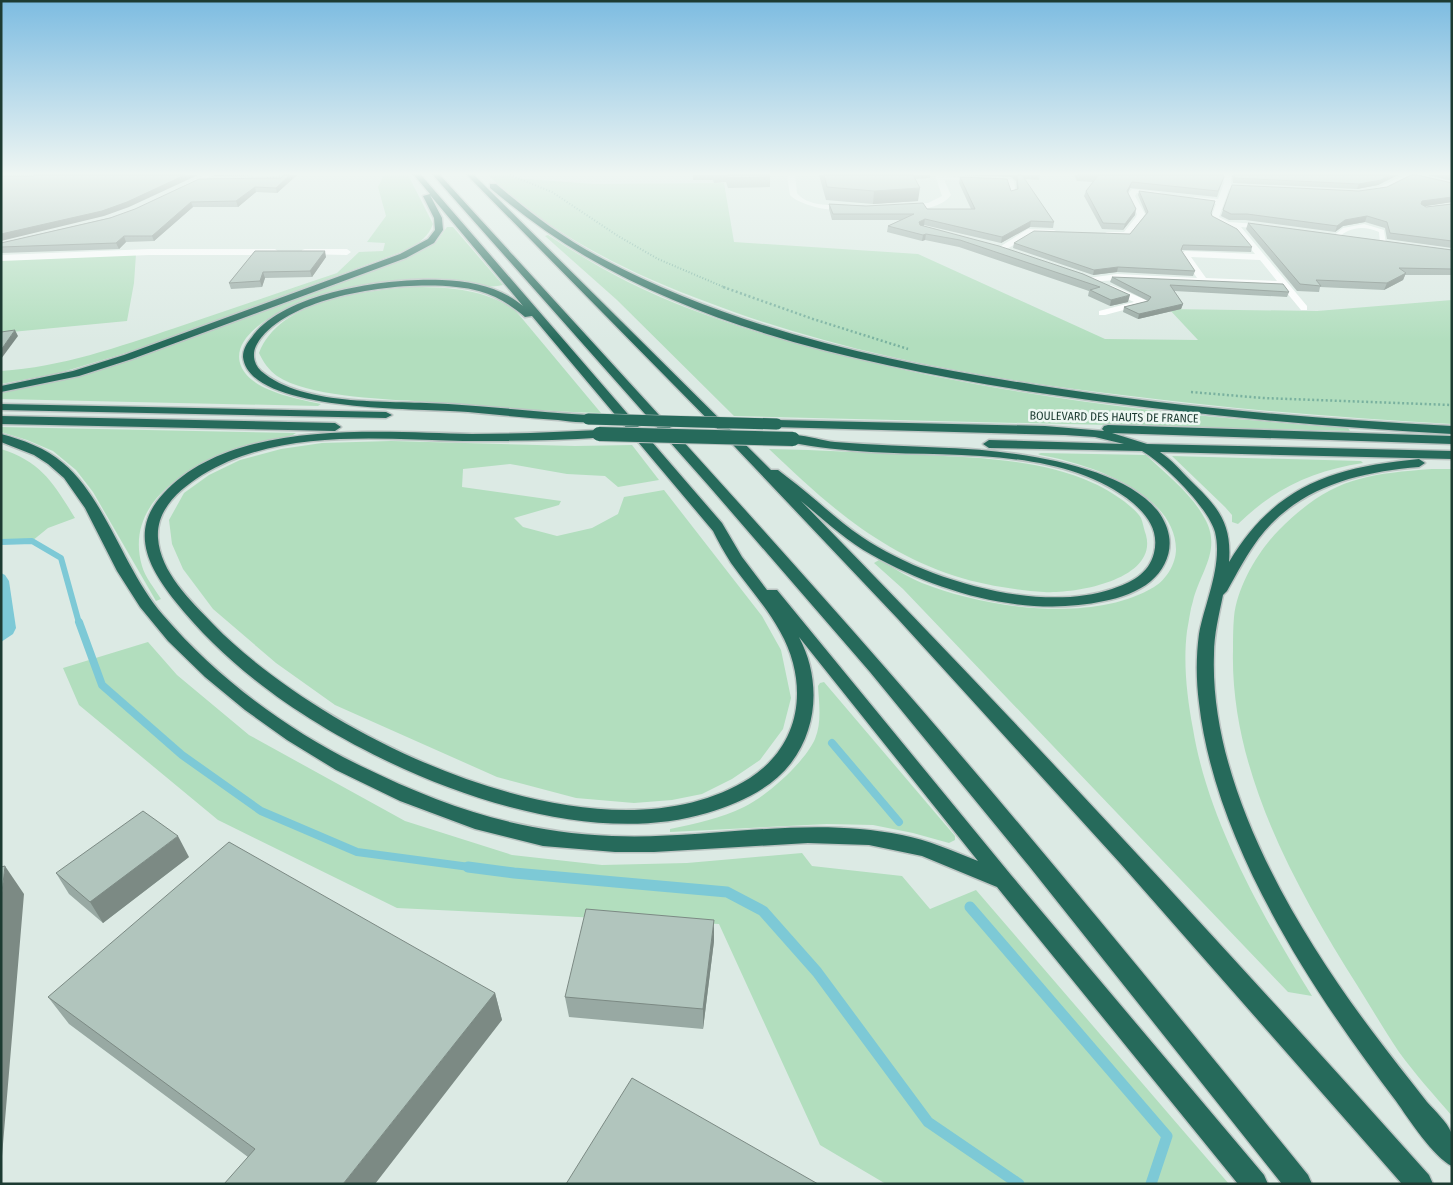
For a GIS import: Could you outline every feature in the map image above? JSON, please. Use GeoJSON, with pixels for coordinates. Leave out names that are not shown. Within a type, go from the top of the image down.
{"type":"FeatureCollection","features":[{"type":"Feature","properties":{"kind":"highway"},"geometry":{"type":"LineString","coordinates":[[1,389],[66,376],[128,357],[415,251],[431,241],[439,230]]}},
{"type":"Feature","properties":{"kind":"highway"},"geometry":{"type":"LineString","coordinates":[[471,230],[598,386],[821,652],[979,848],[1004,882],[1255,1184]]}},
{"type":"Feature","properties":{"kind":"highway"},"geometry":{"type":"LineString","coordinates":[[477,230],[728,499],[880,674],[1067,898],[1299,1184]]}},
{"type":"Feature","properties":{"kind":"highway"},"geometry":{"type":"LineString","coordinates":[[525,230],[755,462],[948,663],[1188,925],[1420,1184]]}},
{"type":"Feature","properties":{"kind":"highway"},"geometry":{"type":"LineString","coordinates":[[550,230],[636,280],[733,318],[834,348],[959,376],[1122,401],[1284,418],[1452,430]]}},
{"type":"Feature","properties":{"kind":"highway"},"geometry":{"type":"LineString","coordinates":[[588,420],[362,403],[301,394],[274,384],[256,372],[250,364],[248,355],[257,334],[270,323],[296,309],[330,296],[401,283],[451,284],[492,292],[511,301],[598,386]]}},
{"type":"Feature","properties":{"kind":"highway"},"geometry":{"type":"LineString","coordinates":[[1,407],[588,420]]}},
{"type":"Feature","properties":{"kind":"highway"},"geometry":{"type":"LineString","coordinates":[[1,420],[793,439],[852,447],[952,450],[1019,456],[1083,471],[1114,485],[1133,497],[1154,517],[1163,534],[1164,548],[1152,573],[1145,579],[1125,590],[1098,597],[1049,601],[979,592],[930,577],[879,553],[842,529],[791,484],[755,462]]}},
{"type":"Feature","properties":{"kind":"highway","name":"BOULEVARD DES HAUTS DE FRANCE"},"geometry":{"type":"LineString","coordinates":[[588,420],[1035,430],[1121,430],[1452,440]]}},
{"type":"Feature","properties":{"kind":"highway"},"geometry":{"type":"LineString","coordinates":[[1035,430],[1102,435],[1145,448],[1165,462],[1195,492],[1218,521],[1223,534],[1223,551],[1206,647],[1206,677],[1214,741],[1225,781],[1254,855],[1285,917],[1323,982],[1393,1080],[1452,1153]]}},
{"type":"Feature","properties":{"kind":"highway"},"geometry":{"type":"LineString","coordinates":[[599,434],[498,437],[339,435],[306,438],[268,445],[218,462],[197,473],[179,486],[165,500],[156,513],[151,541],[160,566],[171,584],[212,633],[266,680],[356,736],[410,762],[511,800],[565,812],[609,817],[648,817],[680,814],[715,804],[752,787],[776,769],[791,750],[799,734],[805,713],[806,691],[802,663],[793,640],[735,557],[717,526]]}},
{"type":"Feature","properties":{"kind":"highway"},"geometry":{"type":"LineString","coordinates":[[1,438],[33,449],[60,467],[69,477],[98,521],[137,590],[157,618],[204,668],[260,713],[293,736],[317,751],[398,792],[474,823],[549,840],[595,844],[652,844],[829,834],[866,837],[901,842],[936,852],[1004,882]]}},
{"type":"Feature","properties":{"kind":"highway","name":"BOULEVARD DES HAUTS DE FRANCE"},"geometry":{"type":"LineString","coordinates":[[793,439],[1452,455]]}},
{"type":"Feature","properties":{"kind":"highway"},"geometry":{"type":"LineString","coordinates":[[1214,604],[1235,565],[1258,530],[1283,506],[1304,491],[1335,477],[1363,469],[1452,461]]}},
{"type":"Feature","properties":{"kind":"street"},"geometry":{"type":"LineString","coordinates":[[1097,234],[1126,235],[1130,230]]}},
{"type":"Feature","properties":{"kind":"street"},"geometry":{"type":"LineString","coordinates":[[1240,230],[1304,308]]}},
{"type":"Feature","properties":{"kind":"street"},"geometry":{"type":"LineString","coordinates":[[1002,248],[1031,231],[1060,232]]}},
{"type":"Feature","properties":{"kind":"street"},"geometry":{"type":"LineString","coordinates":[[1331,236],[1350,238]]}},
{"type":"Feature","properties":{"kind":"street"},"geometry":{"type":"LineString","coordinates":[[1380,242],[1394,244]]}},
{"type":"Feature","properties":{"kind":"street"},"geometry":{"type":"LineString","coordinates":[[992,246],[1011,252]]}},
{"type":"Feature","properties":{"kind":"street"},"geometry":{"type":"LineString","coordinates":[[1,258],[169,252],[347,252]]}},
{"type":"Feature","properties":{"kind":"street"},"geometry":{"type":"LineString","coordinates":[[1203,280],[1186,254],[1262,257]]}},
{"type":"Feature","properties":{"kind":"street"},"geometry":{"type":"LineString","coordinates":[[1102,313],[1143,302],[1088,278],[1117,277],[1284,284]]}},
{"type":"Feature","properties":{"kind":"lane"},"geometry":{"type":"LineString","coordinates":[[1331,236],[1342,230]]}},
{"type":"Feature","properties":{"kind":"lane"},"geometry":{"type":"LineString","coordinates":[[1379,230],[1382,231],[1380,242]]}},
{"type":"Feature","properties":{"kind":"path"},"geometry":{"type":"LineString","coordinates":[[612,230],[657,258],[723,288],[783,311],[913,350]]}},
{"type":"Feature","properties":{"kind":"path"},"geometry":{"type":"LineString","coordinates":[[1263,398],[1452,404]]}},
{"type":"Feature","properties":{"kind":"green space"},"geometry":{"type":"Polygon","coordinates":[[[376,230],[430,230],[426,236],[409,249],[139,349],[59,373],[1,384],[1,371],[68,361],[111,349],[337,273],[359,252],[383,251],[385,243],[367,242],[376,230]]]}},
{"type":"Feature","properties":{"kind":"green space"},"geometry":{"type":"Polygon","coordinates":[[[445,230],[456,230],[503,285],[484,287],[427,281],[318,297],[293,306],[265,321],[244,342],[239,354],[241,366],[246,375],[254,382],[276,392],[321,404],[318,406],[1,399],[1,393],[64,380],[140,357],[384,266],[429,247],[437,241],[445,230]]]}},
{"type":"Feature","properties":{"kind":"green space"},"geometry":{"type":"Polygon","coordinates":[[[560,230],[732,230],[734,242],[918,254],[1105,339],[1198,340],[1169,309],[1317,311],[1452,300],[1452,424],[1204,405],[1069,388],[964,372],[912,361],[808,336],[677,291],[619,265],[560,230]]]}},
{"type":"Feature","properties":{"kind":"green space"},"geometry":{"type":"Polygon","coordinates":[[[548,235],[618,277],[679,305],[759,333],[841,355],[903,370],[966,382],[1093,403],[1157,411],[1348,428],[1350,431],[734,416],[617,300],[545,236],[548,235]]]}},
{"type":"Feature","properties":{"kind":"green space"},"geometry":{"type":"Polygon","coordinates":[[[136,254],[134,283],[127,321],[1,333],[1,260],[136,254]]]}},
{"type":"Feature","properties":{"kind":"green space"},"geometry":{"type":"Polygon","coordinates":[[[409,287],[464,290],[490,297],[515,310],[601,413],[383,399],[324,392],[290,383],[277,376],[262,360],[259,353],[269,335],[284,321],[303,310],[345,296],[409,287]]]}},
{"type":"Feature","properties":{"kind":"green space"},"geometry":{"type":"Polygon","coordinates":[[[1,427],[296,433],[279,440],[245,447],[204,463],[185,474],[167,488],[153,504],[143,522],[139,543],[143,570],[161,599],[156,601],[93,492],[76,470],[53,451],[1,432],[1,427]]]}},
{"type":"Feature","properties":{"kind":"green space"},"geometry":{"type":"Polygon","coordinates":[[[391,441],[575,446],[632,445],[659,480],[618,487],[605,476],[567,474],[510,464],[463,469],[462,487],[561,501],[559,505],[514,518],[523,527],[557,536],[592,528],[618,514],[624,497],[664,490],[762,616],[781,650],[791,698],[783,729],[760,760],[732,779],[702,794],[672,800],[634,803],[576,798],[497,777],[335,705],[276,663],[213,609],[183,569],[172,544],[169,520],[184,493],[209,475],[240,460],[281,449],[322,443],[391,441]]]}},
{"type":"Feature","properties":{"kind":"green space"},"geometry":{"type":"Polygon","coordinates":[[[1,449],[27,460],[46,476],[75,518],[48,528],[32,541],[1,542],[1,449]]]}},
{"type":"Feature","properties":{"kind":"green space"},"geometry":{"type":"Polygon","coordinates":[[[769,449],[967,457],[1010,461],[1053,469],[1099,486],[1132,508],[1142,520],[1146,535],[1146,550],[1139,563],[1127,573],[1093,587],[1044,592],[999,587],[977,582],[927,565],[877,539],[833,507],[769,449]]]}},
{"type":"Feature","properties":{"kind":"green space"},"geometry":{"type":"Polygon","coordinates":[[[1038,454],[1146,455],[1186,493],[1205,519],[1210,530],[1211,551],[1191,608],[1185,655],[1189,705],[1200,764],[1224,833],[1240,867],[1275,934],[1312,996],[1288,992],[903,589],[874,563],[879,560],[916,581],[948,592],[1007,605],[1039,608],[1070,609],[1101,606],[1129,598],[1154,587],[1162,580],[1170,571],[1176,555],[1176,549],[1172,529],[1161,511],[1145,496],[1103,473],[1081,465],[1038,454]]]}},
{"type":"Feature","properties":{"kind":"green space"},"geometry":{"type":"Polygon","coordinates":[[[1172,456],[1361,461],[1363,463],[1327,471],[1295,483],[1266,500],[1238,524],[1232,522],[1232,515],[1225,507],[1172,456]]]}},
{"type":"Feature","properties":{"kind":"green space"},"geometry":{"type":"Polygon","coordinates":[[[1452,469],[1452,1116],[1393,1044],[1311,908],[1290,867],[1255,783],[1242,739],[1235,695],[1233,650],[1234,617],[1239,594],[1244,582],[1264,548],[1297,513],[1315,500],[1349,482],[1386,473],[1452,469]]]}},
{"type":"Feature","properties":{"kind":"green space"},"geometry":{"type":"Polygon","coordinates":[[[148,642],[177,675],[249,735],[405,821],[512,855],[602,865],[687,863],[802,853],[812,866],[902,876],[930,909],[976,890],[1229,1184],[886,1184],[820,1145],[719,924],[397,908],[218,820],[79,705],[63,668],[148,642]]]}},
{"type":"Feature","properties":{"kind":"green space"},"geometry":{"type":"Polygon","coordinates":[[[824,682],[955,836],[955,840],[949,843],[873,825],[827,824],[670,832],[670,829],[708,820],[744,807],[764,795],[794,768],[815,739],[819,719],[818,686],[824,682]]]}},
{"type":"Feature","properties":{"kind":"water"},"geometry":{"type":"Polygon","coordinates":[[[1,573],[9,581],[16,628],[13,634],[1,642],[1,573]]]}},
{"type":"Feature","properties":{"kind":"building"},"geometry":{"type":"Polygon","coordinates":[[[1,230],[17,230],[1,234],[1,230]]]}},
{"type":"Feature","properties":{"kind":"building"},"geometry":{"type":"Polygon","coordinates":[[[56,230],[159,230],[152,236],[124,236],[116,243],[1,247],[1,243],[56,230]]]}},
{"type":"Feature","properties":{"kind":"building"},"geometry":{"type":"Polygon","coordinates":[[[905,230],[940,230],[999,246],[1083,274],[1130,295],[1111,300],[1090,290],[1100,287],[960,240],[905,230]]]}},
{"type":"Feature","properties":{"kind":"building"},"geometry":{"type":"Polygon","coordinates":[[[973,230],[1014,230],[1002,237],[973,230]]]}},
{"type":"Feature","properties":{"kind":"building"},"geometry":{"type":"Polygon","coordinates":[[[1133,230],[1238,230],[1252,247],[1183,245],[1181,250],[1195,271],[1118,267],[1094,270],[1014,243],[1034,231],[1130,234],[1133,230]]]}},
{"type":"Feature","properties":{"kind":"building"},"geometry":{"type":"Polygon","coordinates":[[[1254,230],[1303,230],[1452,250],[1452,269],[1399,268],[1406,273],[1387,283],[1316,280],[1321,286],[1300,284],[1254,230]]]}},
{"type":"Feature","properties":{"kind":"building"},"geometry":{"type":"Polygon","coordinates":[[[1389,230],[1452,230],[1452,241],[1390,233],[1389,230]]]}},
{"type":"Feature","properties":{"kind":"building"},"geometry":{"type":"Polygon","coordinates":[[[255,251],[325,251],[310,271],[263,272],[260,281],[229,283],[255,251]]]}},
{"type":"Feature","properties":{"kind":"building"},"geometry":{"type":"Polygon","coordinates":[[[1112,277],[1283,284],[1289,292],[1170,285],[1183,304],[1139,314],[1124,307],[1148,301],[1151,297],[1112,277]]]}},
{"type":"Feature","properties":{"kind":"building"},"geometry":{"type":"Polygon","coordinates":[[[15,330],[1,350],[1,332],[15,330]]]}},
{"type":"Feature","properties":{"kind":"building"},"geometry":{"type":"Polygon","coordinates":[[[143,811],[178,836],[90,902],[56,873],[143,811]]]}},
{"type":"Feature","properties":{"kind":"building"},"geometry":{"type":"Polygon","coordinates":[[[229,842],[495,993],[343,1184],[224,1184],[255,1149],[48,997],[229,842]]]}},
{"type":"Feature","properties":{"kind":"building"},"geometry":{"type":"Polygon","coordinates":[[[5,866],[1,901],[1,867],[5,866]]]}},
{"type":"Feature","properties":{"kind":"building"},"geometry":{"type":"Polygon","coordinates":[[[586,909],[714,920],[703,1009],[565,997],[586,909]]]}},
{"type":"Feature","properties":{"kind":"building"},"geometry":{"type":"Polygon","coordinates":[[[632,1078],[818,1184],[566,1184],[632,1078]]]}},
{"type":"Feature","properties":{"kind":"waterway"},"geometry":{"type":"LineString","coordinates":[[1,542],[32,541],[61,558],[79,623]]}},
{"type":"Feature","properties":{"kind":"waterway"},"geometry":{"type":"LineString","coordinates":[[79,622],[102,685],[182,755],[261,811],[357,852],[477,868]]}},
{"type":"Feature","properties":{"kind":"waterway"},"geometry":{"type":"LineString","coordinates":[[832,743],[899,822]]}},
{"type":"Feature","properties":{"kind":"waterway"},"geometry":{"type":"LineString","coordinates":[[468,867],[514,873],[727,892],[763,911],[817,972],[928,1122],[1019,1184]]}},
{"type":"Feature","properties":{"kind":"waterway"},"geometry":{"type":"LineString","coordinates":[[970,907],[1167,1136],[1151,1184]]}}]}
